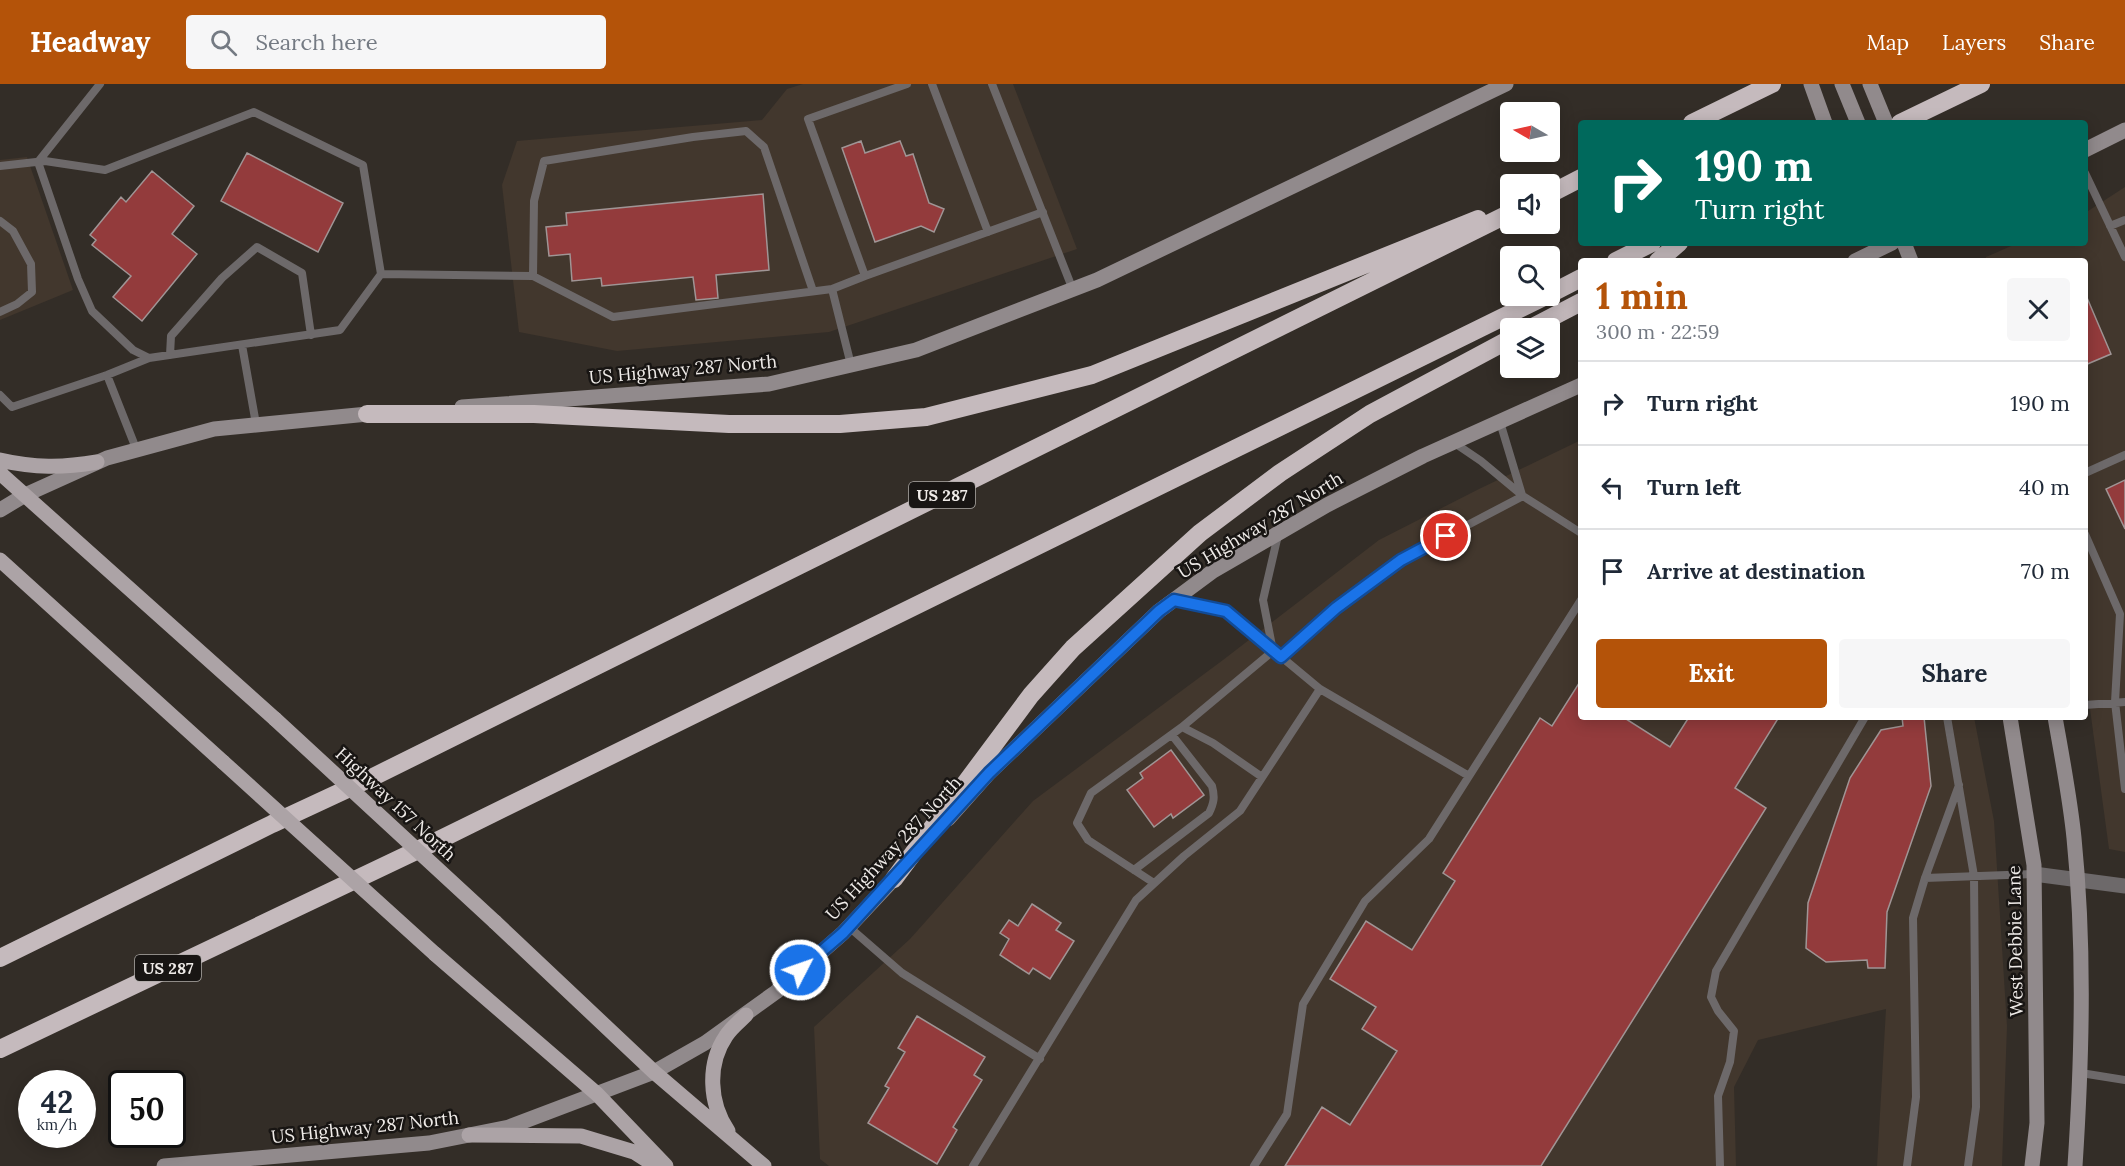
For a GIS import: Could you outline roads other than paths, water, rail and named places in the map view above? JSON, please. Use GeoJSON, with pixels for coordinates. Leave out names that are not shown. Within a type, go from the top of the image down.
{"type":"FeatureCollection","features":[{"type":"Feature","properties":{"kind":"highway"},"geometry":{"type":"LineString","coordinates":[[1698,120],[1772,84]]}},
{"type":"Feature","properties":{"kind":"highway"},"geometry":{"type":"LineString","coordinates":[[1906,120],[1972,88]]}},
{"type":"Feature","properties":{"kind":"highway"},"geometry":{"type":"LineString","coordinates":[[1560,189],[1578,180]]}},
{"type":"Feature","properties":{"kind":"highway"},"geometry":{"type":"LineString","coordinates":[[367,414],[534,414],[729,424],[840,424],[926,417],[1092,375],[1452,228],[1500,211]]}},
{"type":"Feature","properties":{"kind":"highway","name":"US 287"},"geometry":{"type":"LineString","coordinates":[[0,958],[272,824],[384,772],[1500,218]]}},
{"type":"Feature","properties":{"kind":"highway"},"geometry":{"type":"LineString","coordinates":[[1622,258],[1646,246]]}},
{"type":"Feature","properties":{"kind":"highway"},"geometry":{"type":"LineString","coordinates":[[1662,258],[1676,246]]}},
{"type":"Feature","properties":{"kind":"highway","name":"US 287"},"geometry":{"type":"LineString","coordinates":[[1560,289],[1578,280]]}},
{"type":"Feature","properties":{"kind":"highway"},"geometry":{"type":"LineString","coordinates":[[1550,318],[1578,304]]}},
{"type":"Feature","properties":{"kind":"highway","name":"US 287"},"geometry":{"type":"LineString","coordinates":[[0,1049],[451,834],[1526,306]]}},
{"type":"Feature","properties":{"kind":"highway"},"geometry":{"type":"LineString","coordinates":[[894,879],[1031,695],[1073,648],[1200,533],[1280,473],[1370,414],[1500,344]]}},
{"type":"Feature","properties":{"kind":"main road","name":"US Highway 287 North"},"geometry":{"type":"LineString","coordinates":[[0,510],[25,495],[97,462],[214,429],[367,414],[769,384],[916,350],[1097,280],[1506,84]]}},
{"type":"Feature","properties":{"kind":"main road"},"geometry":{"type":"LineString","coordinates":[[1811,84],[1824,120]]}},
{"type":"Feature","properties":{"kind":"main road"},"geometry":{"type":"LineString","coordinates":[[1842,84],[1857,120]]}},
{"type":"Feature","properties":{"kind":"main road"},"geometry":{"type":"LineString","coordinates":[[1870,84],[1885,120]]}},
{"type":"Feature","properties":{"kind":"main road"},"geometry":{"type":"LineString","coordinates":[[2088,148],[2125,130]]}},
{"type":"Feature","properties":{"kind":"main road","name":"US Highway 287 North"},"geometry":{"type":"LineString","coordinates":[[164,1166],[429,1143],[469,1136],[510,1127],[654,1072],[746,1015],[776,992],[849,927],[989,773],[1159,611],[1213,571],[1327,505],[1453,442],[1578,386]]}},
{"type":"Feature","properties":{"kind":"main road"},"geometry":{"type":"LineString","coordinates":[[0,460],[21,465],[66,468],[97,462]]}},
{"type":"Feature","properties":{"kind":"main road","name":"Highway 157 North"},"geometry":{"type":"LineString","coordinates":[[0,473],[275,719],[654,1072],[764,1166]]}},
{"type":"Feature","properties":{"kind":"main road"},"geometry":{"type":"LineString","coordinates":[[0,560],[435,954],[597,1094],[666,1166]]}},
{"type":"Feature","properties":{"kind":"main road","name":"West Debbie Lane"},"geometry":{"type":"LineString","coordinates":[[2010,720],[2034,874],[2037,1124],[2032,1166]]}},
{"type":"Feature","properties":{"kind":"main road"},"geometry":{"type":"LineString","coordinates":[[2055,720],[2074,838],[2079,913],[2081,1072],[2075,1166]]}},
{"type":"Feature","properties":{"kind":"main road"},"geometry":{"type":"LineString","coordinates":[[737,1143],[720,1119],[712,1091],[714,1062],[726,1036],[746,1015]]}},
{"type":"Feature","properties":{"kind":"main road"},"geometry":{"type":"LineString","coordinates":[[469,1136],[581,1136],[634,1152],[656,1166]]}},
{"type":"Feature","properties":{"kind":"street"},"geometry":{"type":"LineString","coordinates":[[2034,874],[2125,886]]}},
{"type":"Feature","properties":{"kind":"lane"},"geometry":{"type":"LineString","coordinates":[[38,162],[100,84]]}},
{"type":"Feature","properties":{"kind":"lane"},"geometry":{"type":"LineString","coordinates":[[865,276],[808,119],[907,84]]}},
{"type":"Feature","properties":{"kind":"lane"},"geometry":{"type":"LineString","coordinates":[[932,84],[988,232]]}},
{"type":"Feature","properties":{"kind":"lane"},"geometry":{"type":"LineString","coordinates":[[992,84],[1073,290]]}},
{"type":"Feature","properties":{"kind":"lane"},"geometry":{"type":"LineString","coordinates":[[0,166],[38,162],[105,170],[254,112],[363,165],[381,274],[340,330],[149,358],[107,375],[12,407],[0,395]]}},
{"type":"Feature","properties":{"kind":"lane"},"geometry":{"type":"LineString","coordinates":[[533,276],[534,201],[544,160],[746,131],[764,147],[813,291]]}},
{"type":"Feature","properties":{"kind":"lane"},"geometry":{"type":"LineString","coordinates":[[38,162],[78,279],[92,311],[133,350],[149,358]]}},
{"type":"Feature","properties":{"kind":"lane"},"geometry":{"type":"LineString","coordinates":[[2088,179],[2125,257]]}},
{"type":"Feature","properties":{"kind":"lane"},"geometry":{"type":"LineString","coordinates":[[381,274],[533,276],[613,317],[832,289],[1043,212]]}},
{"type":"Feature","properties":{"kind":"lane"},"geometry":{"type":"LineString","coordinates":[[2110,226],[2125,220]]}},
{"type":"Feature","properties":{"kind":"lane"},"geometry":{"type":"LineString","coordinates":[[0,221],[13,231],[30,264],[32,292],[17,304],[0,312]]}},
{"type":"Feature","properties":{"kind":"lane"},"geometry":{"type":"LineString","coordinates":[[170,355],[171,336],[222,278],[257,247],[302,273],[310,335]]}},
{"type":"Feature","properties":{"kind":"lane"},"geometry":{"type":"LineString","coordinates":[[832,289],[851,365]]}},
{"type":"Feature","properties":{"kind":"lane"},"geometry":{"type":"LineString","coordinates":[[242,345],[256,424]]}},
{"type":"Feature","properties":{"kind":"lane"},"geometry":{"type":"LineString","coordinates":[[107,375],[137,451]]}},
{"type":"Feature","properties":{"kind":"lane"},"geometry":{"type":"LineString","coordinates":[[1500,422],[1523,496]]}},
{"type":"Feature","properties":{"kind":"lane"},"geometry":{"type":"LineString","coordinates":[[1453,442],[1481,460],[1523,496],[1578,531]]}},
{"type":"Feature","properties":{"kind":"lane"},"geometry":{"type":"LineString","coordinates":[[2088,472],[2125,455]]}},
{"type":"Feature","properties":{"kind":"lane"},"geometry":{"type":"LineString","coordinates":[[1281,657],[1336,608],[1401,560],[1523,496]]}},
{"type":"Feature","properties":{"kind":"lane"},"geometry":{"type":"LineString","coordinates":[[1273,651],[1263,600],[1278,533]]}},
{"type":"Feature","properties":{"kind":"lane"},"geometry":{"type":"LineString","coordinates":[[2088,541],[2120,614],[2115,702],[2125,789]]}},
{"type":"Feature","properties":{"kind":"lane"},"geometry":{"type":"LineString","coordinates":[[1174,600],[1226,611],[1320,689],[1469,776]]}},
{"type":"Feature","properties":{"kind":"lane"},"geometry":{"type":"LineString","coordinates":[[1254,1166],[1287,1114],[1303,1004],[1365,902],[1429,839],[1578,605]]}},
{"type":"Feature","properties":{"kind":"lane"},"geometry":{"type":"LineString","coordinates":[[1154,883],[1088,840],[1077,823],[1091,793],[1172,735],[1273,651]]}},
{"type":"Feature","properties":{"kind":"lane"},"geometry":{"type":"LineString","coordinates":[[973,1166],[1136,900],[1184,856],[1240,811],[1320,689]]}},
{"type":"Feature","properties":{"kind":"lane"},"geometry":{"type":"LineString","coordinates":[[2088,705],[2125,702]]}},
{"type":"Feature","properties":{"kind":"lane"},"geometry":{"type":"LineString","coordinates":[[1720,1166],[1718,1096],[1730,1062],[1734,1031],[1711,997],[1716,972],[1864,720]]}},
{"type":"Feature","properties":{"kind":"lane"},"geometry":{"type":"LineString","coordinates":[[1948,720],[1974,876],[1976,1107],[1968,1166]]}},
{"type":"Feature","properties":{"kind":"lane"},"geometry":{"type":"LineString","coordinates":[[1182,727],[1214,743],[1262,777]]}},
{"type":"Feature","properties":{"kind":"lane"},"geometry":{"type":"LineString","coordinates":[[1134,870],[1209,813],[1213,805],[1215,796],[1212,786],[1172,735]]}},
{"type":"Feature","properties":{"kind":"lane"},"geometry":{"type":"LineString","coordinates":[[1907,1166],[1916,1097],[1913,918],[1925,878],[1960,784]]}},
{"type":"Feature","properties":{"kind":"lane"},"geometry":{"type":"LineString","coordinates":[[1925,878],[2034,874]]}},
{"type":"Feature","properties":{"kind":"lane"},"geometry":{"type":"LineString","coordinates":[[849,927],[909,978],[1040,1059]]}},
{"type":"Feature","properties":{"kind":"lane"},"geometry":{"type":"LineString","coordinates":[[2081,1072],[2125,1080]]}}]}
